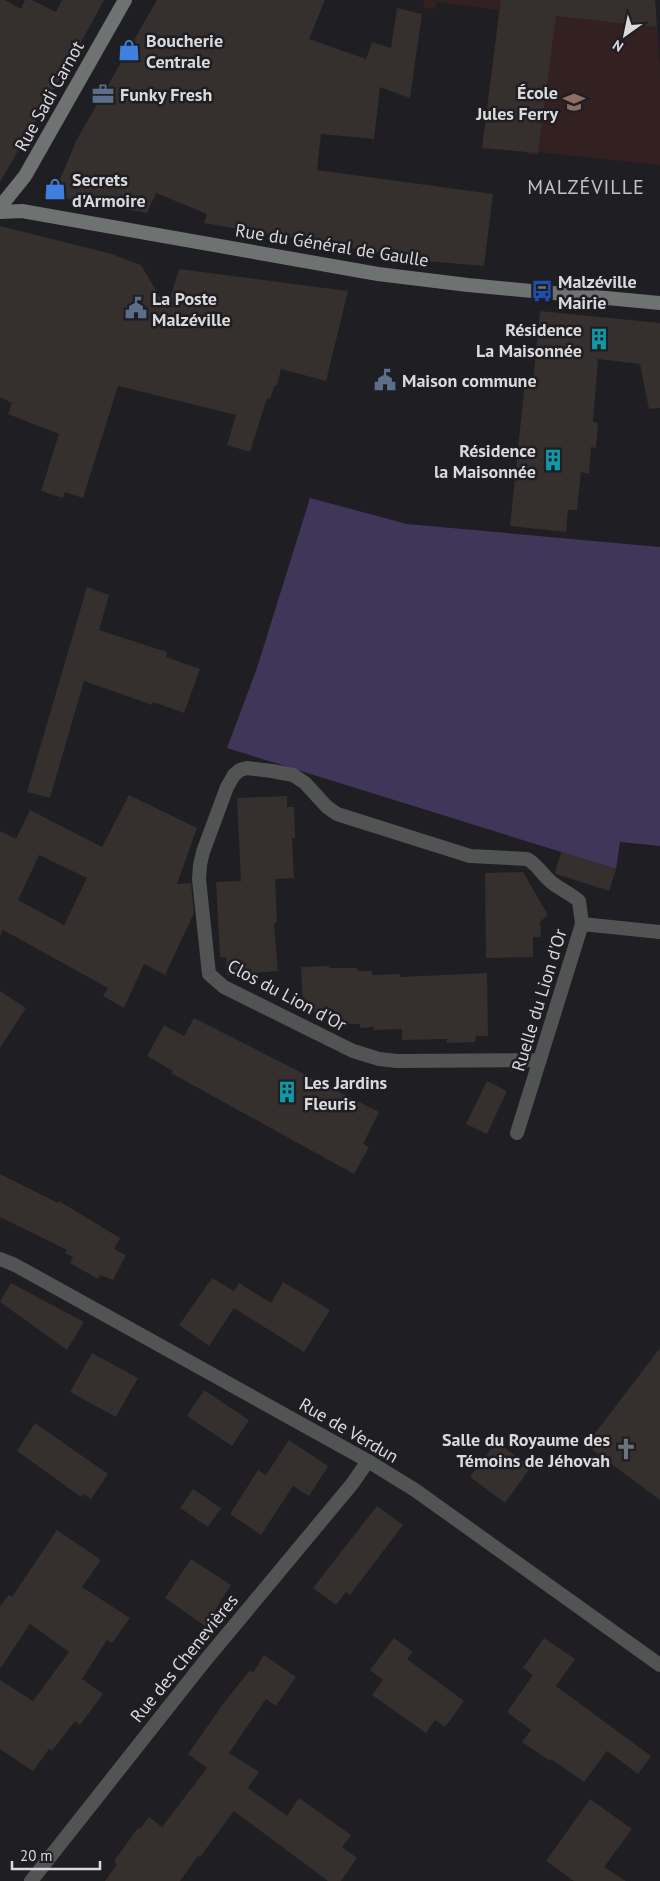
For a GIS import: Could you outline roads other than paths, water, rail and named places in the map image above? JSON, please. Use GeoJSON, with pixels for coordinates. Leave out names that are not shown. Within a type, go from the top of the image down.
{"type":"FeatureCollection","features":[{"type":"Feature","properties":{"kind":"main road","name":"Rue Sadi Carnot"},"geometry":{"type":"LineString","coordinates":[[0,207],[25,176],[125,0]]}},
{"type":"Feature","properties":{"kind":"main road","name":"Rue du Général de Gaulle"},"geometry":{"type":"LineString","coordinates":[[0,212],[22,211],[378,274],[476,286],[660,303]]}},
{"type":"Feature","properties":{"kind":"street","name":"Clos du Lion d'Or"},"geometry":{"type":"LineString","coordinates":[[540,1060],[379,1060],[353,1051],[224,987],[209,974],[199,879],[203,852],[227,787],[234,775],[240,770],[247,768],[272,771],[292,775],[305,782],[327,807],[337,814],[470,856],[526,859],[534,863],[551,882],[570,892],[580,901],[582,924]]}},
{"type":"Feature","properties":{"kind":"street","name":"Ruelle du Lion d'Or"},"geometry":{"type":"LineString","coordinates":[[517,1133],[582,924],[660,932]]}},
{"type":"Feature","properties":{"kind":"street","name":"Rue de Verdun"},"geometry":{"type":"LineString","coordinates":[[0,1259],[15,1265],[368,1461],[415,1490],[660,1665]]}},
{"type":"Feature","properties":{"kind":"street","name":"Rue des Chenevières"},"geometry":{"type":"LineString","coordinates":[[31,1881],[204,1662],[345,1492],[368,1461]]}},
{"type":"Feature","properties":{"kind":"place","name":"Boucherie Centrale"},"geometry":{"type":"Point","coordinates":[129,50]}},
{"type":"Feature","properties":{"kind":"place","name":"Funky Fresh"},"geometry":{"type":"Point","coordinates":[103,94]}},
{"type":"Feature","properties":{"kind":"place","name":"École Jules Ferry"},"geometry":{"type":"Point","coordinates":[574,102]}},
{"type":"Feature","properties":{"kind":"place","name":"Secrets d'Armoire"},"geometry":{"type":"Point","coordinates":[55,189]}},
{"type":"Feature","properties":{"kind":"place","name":"Malzéville Mairie"},"geometry":{"type":"Point","coordinates":[542,291]}},
{"type":"Feature","properties":{"kind":"place","name":"La Poste Malzéville"},"geometry":{"type":"Point","coordinates":[136,308]}},
{"type":"Feature","properties":{"kind":"place","name":"Résidence La Maisonnée"},"geometry":{"type":"Point","coordinates":[599,339]}},
{"type":"Feature","properties":{"kind":"place","name":"Maison commune"},"geometry":{"type":"Point","coordinates":[385,380]}},
{"type":"Feature","properties":{"kind":"place","name":"Résidence la Maisonnée"},"geometry":{"type":"Point","coordinates":[553,460]}},
{"type":"Feature","properties":{"kind":"place","name":"Les Jardins Fleuris"},"geometry":{"type":"Point","coordinates":[287,1092]}},
{"type":"Feature","properties":{"kind":"place","name":"Salle du Royaume des Témoins de Jéhovah"},"geometry":{"type":"Point","coordinates":[626,1449]}},
{"type":"Feature","properties":{"kind":"district","name":"MALZÉVILLE"},"geometry":{"type":"Point","coordinates":[586,187]}}]}
